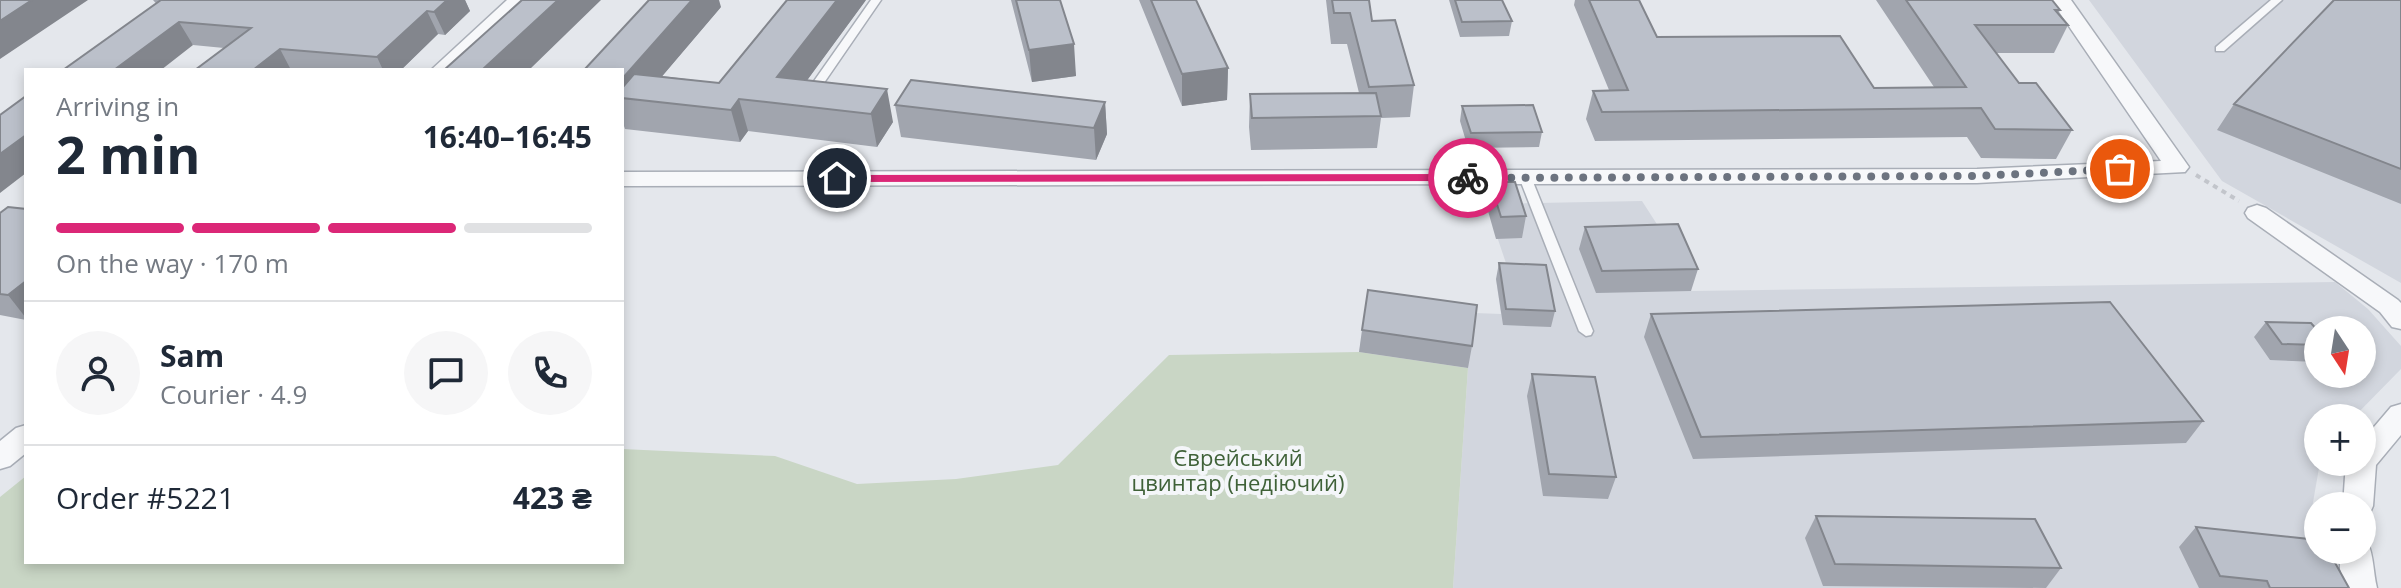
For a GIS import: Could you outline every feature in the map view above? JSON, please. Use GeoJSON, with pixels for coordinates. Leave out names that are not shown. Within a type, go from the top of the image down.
{"type":"FeatureCollection","features":[{"type":"Feature","properties":{"kind":"street"},"geometry":{"type":"LineString","coordinates":[[444,68],[519,0]]}},
{"type":"Feature","properties":{"kind":"street"},"geometry":{"type":"LineString","coordinates":[[2061,0],[2177,167]]}},
{"type":"Feature","properties":{"kind":"street"},"geometry":{"type":"LineString","coordinates":[[624,179],[1977,176],[2177,167]]}},
{"type":"Feature","properties":{"kind":"street"},"geometry":{"type":"LineString","coordinates":[[2257,213],[2389,306],[2401,320]]}},
{"type":"Feature","properties":{"kind":"street"},"geometry":{"type":"LineString","coordinates":[[2376,445],[2401,415]]}},
{"type":"Feature","properties":{"kind":"street"},"geometry":{"type":"LineString","coordinates":[[0,458],[24,438]]}},
{"type":"Feature","properties":{"kind":"street"},"geometry":{"type":"LineString","coordinates":[[2356,564],[2361,588]]}},
{"type":"Feature","properties":{"kind":"lane"},"geometry":{"type":"LineString","coordinates":[[813,91],[876,0]]}},
{"type":"Feature","properties":{"kind":"lane"},"geometry":{"type":"LineString","coordinates":[[2220,49],[2277,0]]}},
{"type":"Feature","properties":{"kind":"lane"},"geometry":{"type":"LineString","coordinates":[[1525,177],[1586,331]]}},
{"type":"Feature","properties":{"kind":"path"},"geometry":{"type":"LineString","coordinates":[[2177,167],[2208,180],[2257,213]]}},
{"type":"Feature","properties":{"kind":"shaded area"},"geometry":{"type":"Polygon","coordinates":[[[2089,0],[2401,0],[2401,283],[2222,181],[2089,0]]]}},
{"type":"Feature","properties":{"kind":"shaded area"},"geometry":{"type":"Polygon","coordinates":[[[1642,201],[1671,246],[1691,291],[2335,282],[2374,316],[2304,316],[2304,388],[2376,388],[2376,318],[2401,346],[2401,369],[2367,404],[2304,404],[2304,476],[2318,476],[2315,492],[2304,492],[2303,560],[2319,588],[1453,588],[1468,368],[1359,352],[1366,312],[1368,309],[1501,314],[1496,279],[1511,278],[1486,204],[1642,201]]]}},
{"type":"Feature","properties":{"kind":"green space","name":"Єврейський цвинтар (недіючий)"},"geometry":{"type":"Polygon","coordinates":[[[1359,352],[1468,368],[1453,588],[0,588],[0,497],[24,478],[24,564],[624,564],[624,449],[775,456],[857,484],[956,479],[1058,465],[1169,355],[1359,352]]]}},
{"type":"Feature","properties":{"kind":"building"},"geometry":{"type":"Polygon","coordinates":[[[0,0],[32,0],[0,21],[0,0]]]}},
{"type":"Feature","properties":{"kind":"building"},"geometry":{"type":"Polygon","coordinates":[[[161,0],[447,0],[434,12],[427,11],[377,57],[280,49],[256,68],[198,68],[251,28],[179,22],[117,68],[66,68],[161,0]]]}},
{"type":"Feature","properties":{"kind":"building"},"geometry":{"type":"Polygon","coordinates":[[[522,0],[558,0],[484,68],[446,68],[522,0]]]}},
{"type":"Feature","properties":{"kind":"building"},"geometry":{"type":"Polygon","coordinates":[[[649,0],[692,0],[624,77],[624,68],[586,68],[649,0]]]}},
{"type":"Feature","properties":{"kind":"building"},"geometry":{"type":"Polygon","coordinates":[[[787,0],[837,0],[777,77],[887,89],[871,114],[739,99],[731,110],[624,98],[624,86],[634,74],[719,83],[787,0]]]}},
{"type":"Feature","properties":{"kind":"building"},"geometry":{"type":"Polygon","coordinates":[[[1016,0],[1060,0],[1074,44],[1029,50],[1016,0]]]}},
{"type":"Feature","properties":{"kind":"building"},"geometry":{"type":"Polygon","coordinates":[[[1151,0],[1196,0],[1228,68],[1182,74],[1151,0]]]}},
{"type":"Feature","properties":{"kind":"building"},"geometry":{"type":"Polygon","coordinates":[[[1332,0],[1369,0],[1372,21],[1395,20],[1414,85],[1369,87],[1350,13],[1334,13],[1332,0]]]}},
{"type":"Feature","properties":{"kind":"building"},"geometry":{"type":"Polygon","coordinates":[[[1455,0],[1502,0],[1512,21],[1462,22],[1455,0]]]}},
{"type":"Feature","properties":{"kind":"building"},"geometry":{"type":"Polygon","coordinates":[[[1589,0],[1639,0],[1657,37],[1840,36],[1874,88],[1966,87],[1906,0],[2052,0],[2060,10],[2055,10],[2068,25],[1975,25],[2019,83],[2036,83],[2072,130],[1995,129],[1981,108],[1602,112],[1593,91],[1628,90],[1589,0]]]}},
{"type":"Feature","properties":{"kind":"building"},"geometry":{"type":"Polygon","coordinates":[[[2334,0],[2401,0],[2401,169],[2234,104],[2334,0]]]}},
{"type":"Feature","properties":{"kind":"building"},"geometry":{"type":"Polygon","coordinates":[[[911,80],[1105,102],[1094,128],[895,105],[911,80]]]}},
{"type":"Feature","properties":{"kind":"building"},"geometry":{"type":"Polygon","coordinates":[[[1376,93],[1381,116],[1252,118],[1250,94],[1376,93]]]}},
{"type":"Feature","properties":{"kind":"building"},"geometry":{"type":"Polygon","coordinates":[[[24,97],[24,136],[0,154],[0,115],[24,97]]]}},
{"type":"Feature","properties":{"kind":"building"},"geometry":{"type":"Polygon","coordinates":[[[1533,105],[1542,132],[1471,133],[1462,106],[1533,105]]]}},
{"type":"Feature","properties":{"kind":"building"},"geometry":{"type":"Polygon","coordinates":[[[1490,182],[1515,182],[1526,216],[1501,217],[1490,182]]]}},
{"type":"Feature","properties":{"kind":"building"},"geometry":{"type":"Polygon","coordinates":[[[8,207],[24,209],[24,283],[8,295],[0,294],[0,213],[8,207]]]}},
{"type":"Feature","properties":{"kind":"building"},"geometry":{"type":"Polygon","coordinates":[[[1678,224],[1698,269],[1602,271],[1585,227],[1678,224]]]}},
{"type":"Feature","properties":{"kind":"building"},"geometry":{"type":"Polygon","coordinates":[[[1499,263],[1546,265],[1555,311],[1506,309],[1499,263]]]}},
{"type":"Feature","properties":{"kind":"building"},"geometry":{"type":"Polygon","coordinates":[[[1368,290],[1477,305],[1472,346],[1362,330],[1368,290]]]}},
{"type":"Feature","properties":{"kind":"building"},"geometry":{"type":"Polygon","coordinates":[[[2110,302],[2203,421],[1701,437],[1651,314],[2110,302]]]}},
{"type":"Feature","properties":{"kind":"building"},"geometry":{"type":"Polygon","coordinates":[[[2266,322],[2304,323],[2304,345],[2282,344],[2266,322]]]}},
{"type":"Feature","properties":{"kind":"building"},"geometry":{"type":"Polygon","coordinates":[[[1532,374],[1595,377],[1616,477],[1549,474],[1532,374]]]}},
{"type":"Feature","properties":{"kind":"building"},"geometry":{"type":"Polygon","coordinates":[[[1816,516],[2035,519],[2061,568],[1835,564],[1816,516]]]}},
{"type":"Feature","properties":{"kind":"building"},"geometry":{"type":"Polygon","coordinates":[[[2196,527],[2304,539],[2304,564],[2336,564],[2349,588],[2270,588],[2267,581],[2220,576],[2196,527]]]}},
{"type":"Feature","properties":{"kind":"way so far"},"geometry":{"type":"LineString","coordinates":[[1468,178],[1977,176],[2120,169]]}},
{"type":"Feature","properties":{"kind":"route"},"geometry":{"type":"LineString","coordinates":[[837,178],[1468,178]]}}]}
